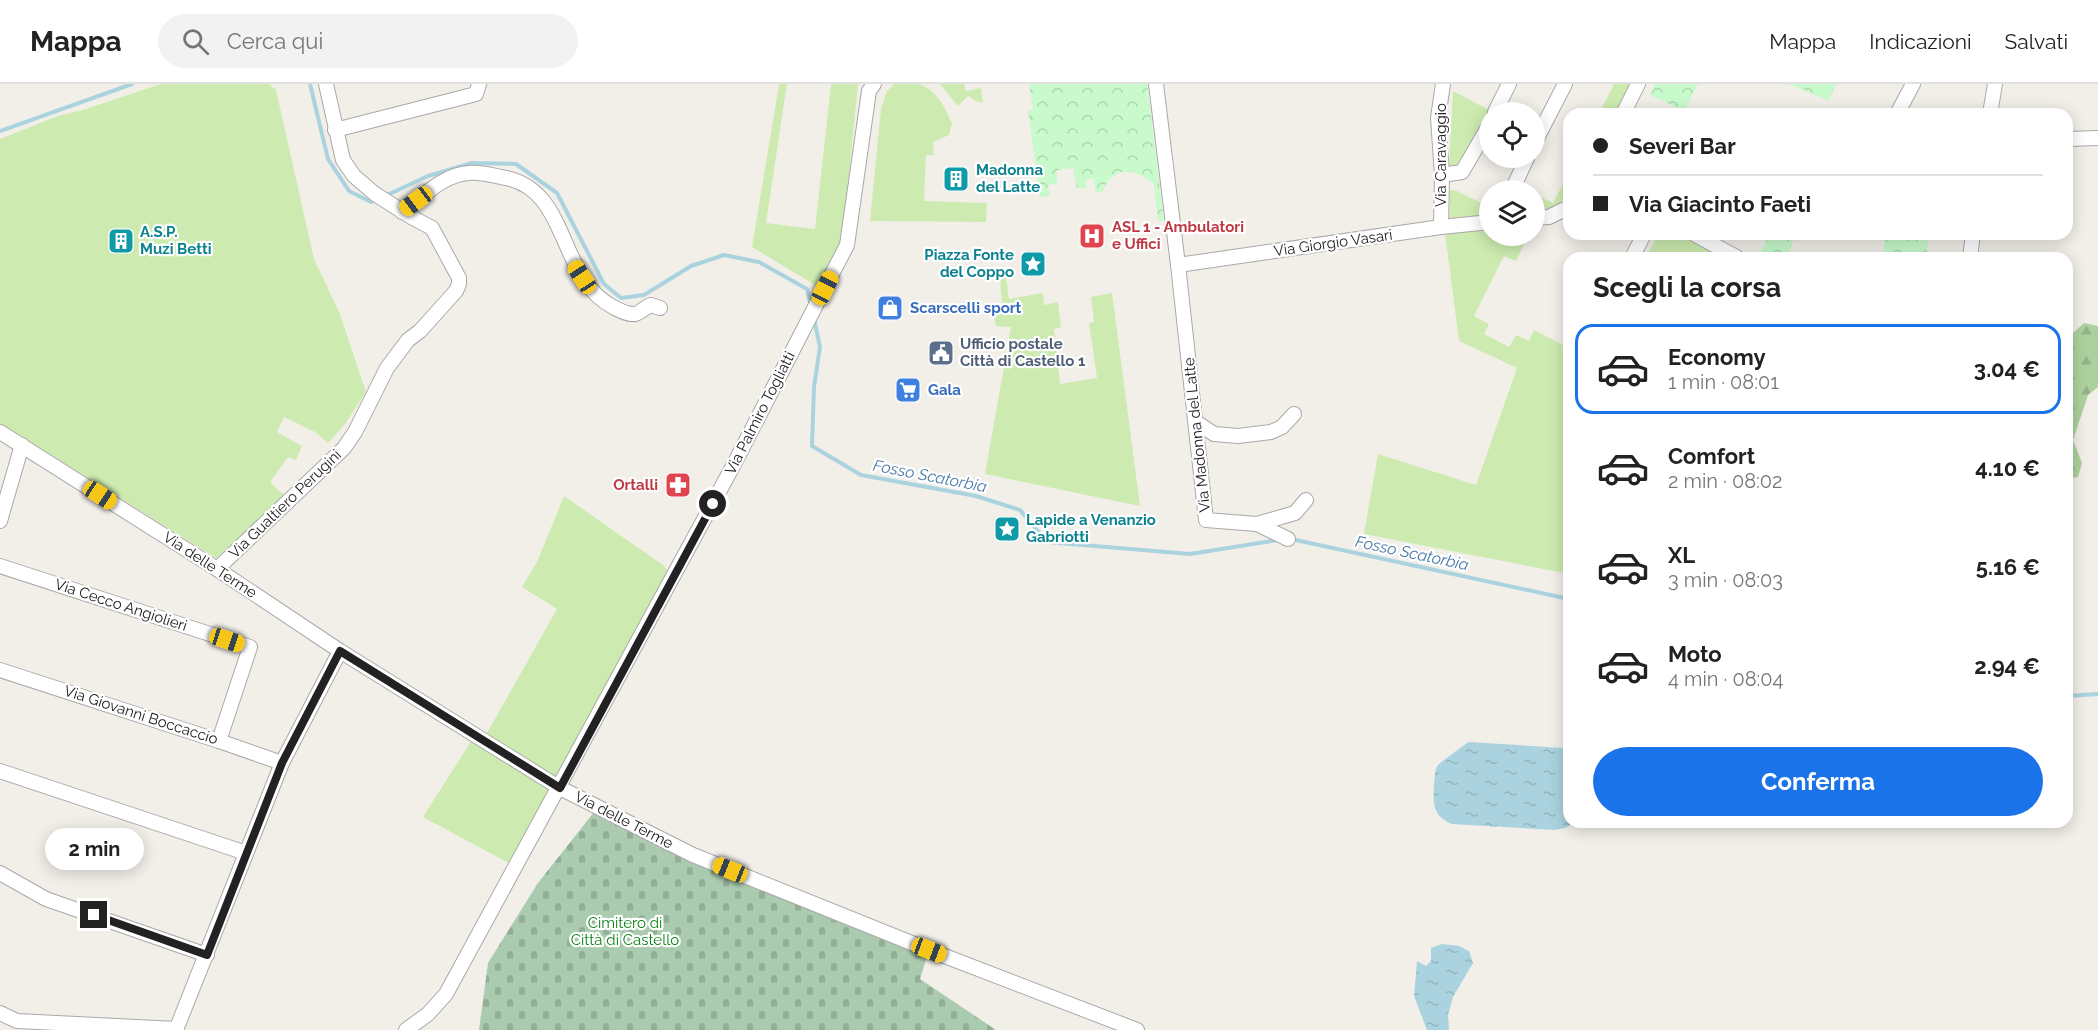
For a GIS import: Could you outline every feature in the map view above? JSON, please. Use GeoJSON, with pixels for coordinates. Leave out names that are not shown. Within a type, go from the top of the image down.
{"type":"FeatureCollection","features":[{"type":"Feature","properties":{"kind":"street","name":"Via Gualtiero Perugini"},"geometry":{"type":"LineString","coordinates":[[217,569],[344,448],[355,432],[387,368],[408,340],[420,331],[456,291],[459,284],[459,278],[432,228],[375,194],[354,176],[343,160],[326,84]]}},
{"type":"Feature","properties":{"kind":"street"},"geometry":{"type":"LineString","coordinates":[[335,130],[476,94],[479,84]]}},
{"type":"Feature","properties":{"kind":"street"},"geometry":{"type":"LineString","coordinates":[[1156,84],[1178,265]]}},
{"type":"Feature","properties":{"kind":"street","name":"Via Caravaggio"},"geometry":{"type":"LineString","coordinates":[[1441,228],[1442,175],[1438,118],[1443,84]]}},
{"type":"Feature","properties":{"kind":"street"},"geometry":{"type":"LineString","coordinates":[[1500,102],[1509,84]]}},
{"type":"Feature","properties":{"kind":"street"},"geometry":{"type":"LineString","coordinates":[[1545,123],[1565,84]]}},
{"type":"Feature","properties":{"kind":"street"},"geometry":{"type":"LineString","coordinates":[[1626,108],[1638,84]]}},
{"type":"Feature","properties":{"kind":"street"},"geometry":{"type":"LineString","coordinates":[[1901,108],[1913,84]]}},
{"type":"Feature","properties":{"kind":"street"},"geometry":{"type":"LineString","coordinates":[[1991,108],[1995,84]]}},
{"type":"Feature","properties":{"kind":"street","name":"Via Palmiro Togliatti"},"geometry":{"type":"LineString","coordinates":[[406,1030],[428,1014],[446,994],[733,466],[847,245],[871,86]]}},
{"type":"Feature","properties":{"kind":"street"},"geometry":{"type":"LineString","coordinates":[[2073,139],[2098,138]]}},
{"type":"Feature","properties":{"kind":"street"},"geometry":{"type":"LineString","coordinates":[[1442,175],[1462,172],[1479,143]]}},
{"type":"Feature","properties":{"kind":"street"},"geometry":{"type":"LineString","coordinates":[[396,208],[443,181],[462,174],[472,172],[522,181],[537,191],[550,208],[575,266],[599,297],[626,313],[635,314],[651,305],[660,308]]}},
{"type":"Feature","properties":{"kind":"street"},"geometry":{"type":"LineString","coordinates":[[1545,217],[1563,210]]}},
{"type":"Feature","properties":{"kind":"street","name":"Via Giorgio Vasari"},"geometry":{"type":"LineString","coordinates":[[1178,265],[1479,223]]}},
{"type":"Feature","properties":{"kind":"street"},"geometry":{"type":"LineString","coordinates":[[1705,240],[1727,252]]}},
{"type":"Feature","properties":{"kind":"street","name":"Via Madonna del Latte"},"geometry":{"type":"LineString","coordinates":[[1178,265],[1206,520],[1257,524],[1288,538]]}},
{"type":"Feature","properties":{"kind":"street"},"geometry":{"type":"LineString","coordinates":[[1196,422],[1214,434],[1238,436],[1271,432],[1282,427],[1294,414]]}},
{"type":"Feature","properties":{"kind":"street","name":"Via delle Terme"},"geometry":{"type":"LineString","coordinates":[[0,432],[217,569],[340,651],[560,788],[693,855],[929,950],[1137,1030]]}},
{"type":"Feature","properties":{"kind":"street"},"geometry":{"type":"LineString","coordinates":[[0,521],[22,445]]}},
{"type":"Feature","properties":{"kind":"street"},"geometry":{"type":"LineString","coordinates":[[1257,524],[1295,513],[1306,500]]}},
{"type":"Feature","properties":{"kind":"street","name":"Via Cecco Angiolieri"},"geometry":{"type":"LineString","coordinates":[[0,566],[250,647],[219,741]]}},
{"type":"Feature","properties":{"kind":"street"},"geometry":{"type":"LineString","coordinates":[[0,1022],[176,1029],[282,763],[340,651]]}},
{"type":"Feature","properties":{"kind":"street","name":"Via Giovanni Boccaccio"},"geometry":{"type":"LineString","coordinates":[[0,670],[282,763]]}},
{"type":"Feature","properties":{"kind":"street"},"geometry":{"type":"LineString","coordinates":[[0,771],[246,853]]}},
{"type":"Feature","properties":{"kind":"street"},"geometry":{"type":"LineString","coordinates":[[0,873],[46,899],[207,955]]}},
{"type":"Feature","properties":{"kind":"street"},"geometry":{"type":"LineString","coordinates":[[0,1013],[17,1021]]}},
{"type":"Feature","properties":{"kind":"green space"},"geometry":{"type":"Polygon","coordinates":[[[161,84],[269,84],[276,90],[314,259],[340,314],[366,392],[345,424],[328,443],[315,432],[284,417],[277,432],[302,446],[296,460],[288,457],[270,482],[285,496],[216,558],[0,423],[0,139],[58,116],[161,84]]]}},
{"type":"Feature","properties":{"kind":"green space"},"geometry":{"type":"Polygon","coordinates":[[[779,84],[787,84],[766,223],[815,229],[831,84],[858,84],[842,247],[820,288],[752,247],[779,84]]]}},
{"type":"Feature","properties":{"kind":"green space"},"geometry":{"type":"Polygon","coordinates":[[[894,84],[918,84],[930,90],[943,106],[952,124],[949,135],[933,142],[934,155],[926,155],[924,201],[987,203],[986,222],[870,221],[881,109],[887,91],[894,84]]]}},
{"type":"Feature","properties":{"kind":"green space"},"geometry":{"type":"Polygon","coordinates":[[[940,84],[964,84],[966,91],[981,88],[983,103],[968,96],[958,106],[940,84]]]}},
{"type":"Feature","properties":{"kind":"green space"},"geometry":{"type":"Polygon","coordinates":[[[1029,84],[1147,84],[1164,220],[1158,221],[1154,184],[1133,173],[1119,173],[1113,176],[1103,191],[1096,193],[1093,178],[1085,180],[1087,188],[1077,188],[1073,168],[1057,170],[1057,184],[1048,185],[1050,196],[1040,197],[1028,111],[1033,110],[1029,84]]]}},
{"type":"Feature","properties":{"kind":"green space"},"geometry":{"type":"Polygon","coordinates":[[[1614,84],[1630,84],[1618,108],[1602,108],[1614,84]]]}},
{"type":"Feature","properties":{"kind":"green space"},"geometry":{"type":"Polygon","coordinates":[[[1655,84],[1698,84],[1686,108],[1678,108],[1650,95],[1655,84]]]}},
{"type":"Feature","properties":{"kind":"green space"},"geometry":{"type":"Polygon","coordinates":[[[1789,84],[1836,84],[1829,101],[1789,84]]]}},
{"type":"Feature","properties":{"kind":"green space"},"geometry":{"type":"Polygon","coordinates":[[[1453,91],[1479,105],[1479,130],[1460,167],[1449,166],[1453,91]]]}},
{"type":"Feature","properties":{"kind":"green space"},"geometry":{"type":"Polygon","coordinates":[[[1563,184],[1563,200],[1553,209],[1545,210],[1545,199],[1553,203],[1563,184]]]}},
{"type":"Feature","properties":{"kind":"green space"},"geometry":{"type":"Polygon","coordinates":[[[1449,190],[1457,191],[1479,202],[1479,217],[1450,221],[1449,190]]]}},
{"type":"Feature","properties":{"kind":"green space"},"geometry":{"type":"Polygon","coordinates":[[[1479,230],[1479,246],[1523,246],[1516,261],[1504,256],[1474,316],[1489,324],[1484,334],[1509,347],[1516,335],[1529,341],[1534,330],[1563,345],[1563,573],[1364,534],[1378,454],[1476,485],[1517,368],[1459,341],[1445,233],[1479,230]]]}},
{"type":"Feature","properties":{"kind":"green space"},"geometry":{"type":"Polygon","coordinates":[[[1655,240],[1692,240],[1713,252],[1649,252],[1655,240]]]}},
{"type":"Feature","properties":{"kind":"green space"},"geometry":{"type":"Polygon","coordinates":[[[1767,240],[1794,240],[1789,252],[1760,252],[1767,240]]]}},
{"type":"Feature","properties":{"kind":"green space"},"geometry":{"type":"Polygon","coordinates":[[[1884,240],[1928,240],[1927,252],[1884,252],[1884,240]]]}},
{"type":"Feature","properties":{"kind":"green space"},"geometry":{"type":"Polygon","coordinates":[[[1006,276],[1009,299],[1043,293],[1044,305],[1058,302],[1061,327],[1054,329],[1060,384],[1097,378],[1089,323],[1094,322],[1091,297],[1112,293],[1140,506],[985,474],[1011,327],[996,326],[992,307],[1002,305],[1000,279],[1006,276]]]}},
{"type":"Feature","properties":{"kind":"green space"},"geometry":{"type":"Polygon","coordinates":[[[2084,323],[2098,326],[2098,387],[2088,395],[2073,440],[2073,333],[2084,323]]]}},
{"type":"Feature","properties":{"kind":"green space"},"geometry":{"type":"Polygon","coordinates":[[[2073,440],[2082,463],[2078,477],[2073,478],[2073,440]]]}},
{"type":"Feature","properties":{"kind":"green space"},"geometry":{"type":"Polygon","coordinates":[[[564,496],[663,565],[673,577],[516,867],[423,817],[475,735],[483,740],[557,609],[522,587],[537,562],[564,496]]]}},
{"type":"Feature","properties":{"kind":"green space","name":"Cimitero di Città di Castello"},"geometry":{"type":"Polygon","coordinates":[[[598,807],[929,950],[920,979],[996,1030],[479,1030],[488,963],[538,883],[598,807]]]}},
{"type":"Feature","properties":{"kind":"water"},"geometry":{"type":"Polygon","coordinates":[[[1469,742],[1563,748],[1563,828],[1565,828],[1554,830],[1452,824],[1445,821],[1437,813],[1434,803],[1436,769],[1440,763],[1469,742]]]}},
{"type":"Feature","properties":{"kind":"water"},"geometry":{"type":"Polygon","coordinates":[[[1442,944],[1459,946],[1469,951],[1473,963],[1453,997],[1448,1015],[1449,1030],[1427,1030],[1414,996],[1417,961],[1426,966],[1431,961],[1431,948],[1442,944]]]}},
{"type":"Feature","properties":{"kind":"waterway","name":"Fosso Scatorbia"},"geometry":{"type":"LineString","coordinates":[[0,131],[132,84]]}},
{"type":"Feature","properties":{"kind":"waterway","name":"Fosso Scatorbia"},"geometry":{"type":"LineString","coordinates":[[310,84],[328,159],[349,191],[371,202],[378,199]]}},
{"type":"Feature","properties":{"kind":"waterway","name":"Fosso Scatorbia"},"geometry":{"type":"LineString","coordinates":[[385,196],[428,176],[472,163],[516,164],[557,193],[604,284],[621,298],[644,295],[691,266],[724,255],[759,262],[807,289],[811,306]]}},
{"type":"Feature","properties":{"kind":"waterway","name":"Fosso Scatorbia"},"geometry":{"type":"LineString","coordinates":[[814,319],[820,347],[814,387],[812,446],[861,475],[976,496],[1020,510],[1047,542],[1190,554],[1278,540]]}},
{"type":"Feature","properties":{"kind":"waterway","name":"Fosso Scatorbia"},"geometry":{"type":"LineString","coordinates":[[1291,539],[1563,598]]}},
{"type":"Feature","properties":{"kind":"waterway","name":"Fosso Scatorbia"},"geometry":{"type":"LineString","coordinates":[[2073,696],[2098,694]]}},
{"type":"Feature","properties":{"kind":"place","name":"Madonna del Latte"},"geometry":{"type":"Point","coordinates":[956,179]}},
{"type":"Feature","properties":{"kind":"place","name":"ASL 1 - Ambulatori e Uffici"},"geometry":{"type":"Point","coordinates":[1092,236]}},
{"type":"Feature","properties":{"kind":"place","name":"A.S.P. Muzi Betti"},"geometry":{"type":"Point","coordinates":[121,241]}},
{"type":"Feature","properties":{"kind":"place","name":"Piazza Fonte del Coppo"},"geometry":{"type":"Point","coordinates":[1033,264]}},
{"type":"Feature","properties":{"kind":"place","name":"Scarscelli sport"},"geometry":{"type":"Point","coordinates":[890,308]}},
{"type":"Feature","properties":{"kind":"place","name":"Ufficio postale Città di Castello 1"},"geometry":{"type":"Point","coordinates":[941,353]}},
{"type":"Feature","properties":{"kind":"place","name":"Gala"},"geometry":{"type":"Point","coordinates":[908,390]}},
{"type":"Feature","properties":{"kind":"place","name":"Ortalli"},"geometry":{"type":"Point","coordinates":[678,485]}},
{"type":"Feature","properties":{"kind":"place","name":"Lapide a Venanzio Gabriotti"},"geometry":{"type":"Point","coordinates":[1007,529]}},
{"type":"Feature","properties":{"kind":"route"},"geometry":{"type":"LineString","coordinates":[[94,915],[207,955],[282,763],[340,651],[560,788],[713,504]]}}]}
